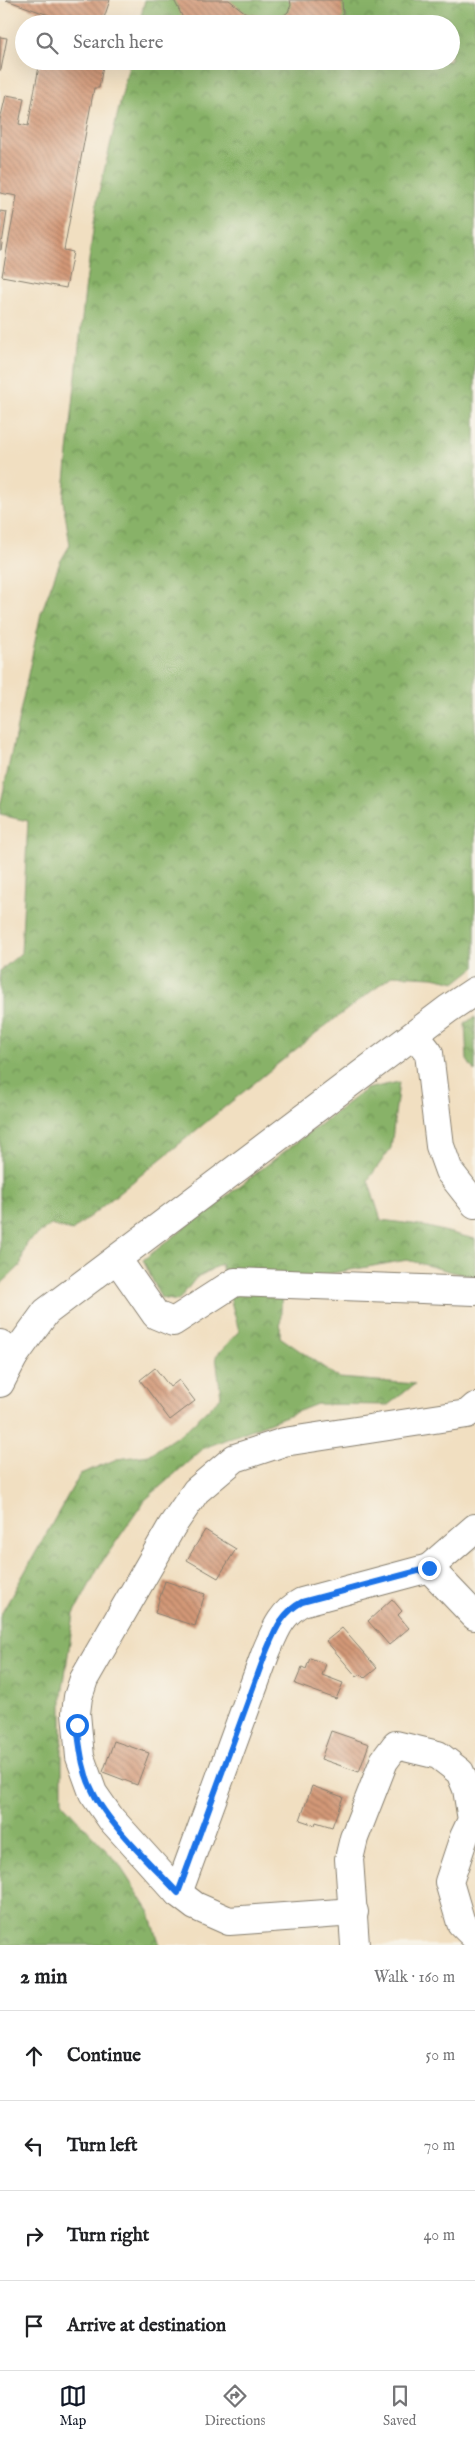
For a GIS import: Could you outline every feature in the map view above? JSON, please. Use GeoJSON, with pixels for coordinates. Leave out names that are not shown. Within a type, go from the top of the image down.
{"type":"FeatureCollection","features":[{"type":"Feature","properties":{"kind":"street"},"geometry":{"type":"LineString","coordinates":[[0,1383],[7,1350],[46,1312],[475,992]]}},
{"type":"Feature","properties":{"kind":"street"},"geometry":{"type":"LineString","coordinates":[[415,1035],[428,1053],[440,1146],[450,1171],[475,1204]]}},
{"type":"Feature","properties":{"kind":"street"},"geometry":{"type":"LineString","coordinates":[[117,1259],[156,1315],[172,1322],[235,1282],[475,1291]]}},
{"type":"Feature","properties":{"kind":"street"},"geometry":{"type":"LineString","coordinates":[[354,1912],[228,1921],[195,1906],[178,1893],[111,1819],[93,1793],[80,1757],[76,1713],[78,1697],[84,1679],[172,1526],[196,1491],[235,1458],[284,1442],[467,1414],[475,1407]]}},
{"type":"Feature","properties":{"kind":"street"},"geometry":{"type":"LineString","coordinates":[[178,1893],[266,1652],[280,1620],[291,1608],[302,1602],[429,1568],[475,1528]]}},
{"type":"Feature","properties":{"kind":"street"},"geometry":{"type":"LineString","coordinates":[[429,1568],[475,1616]]}},
{"type":"Feature","properties":{"kind":"street"},"geometry":{"type":"LineString","coordinates":[[355,1945],[349,1859],[354,1838],[384,1761],[396,1745],[438,1755],[460,1772],[468,1789],[472,1820],[464,1837],[449,1882],[461,1923],[475,1936]]}},
{"type":"Feature","properties":{"kind":"green space"},"geometry":{"type":"Polygon","coordinates":[[[145,0],[475,0],[475,967],[456,982],[433,977],[393,975],[316,1033],[72,1231],[51,1225],[27,1242],[20,1266],[0,1285],[0,971],[21,953],[28,821],[0,815],[0,807],[41,613],[60,562],[70,545],[63,500],[85,290],[97,201],[128,70],[460,70],[460,15],[141,15],[145,0]]]}},
{"type":"Feature","properties":{"kind":"green space"},"geometry":{"type":"Polygon","coordinates":[[[475,1017],[475,1072],[467,1060],[465,1023],[475,1017]]]}},
{"type":"Feature","properties":{"kind":"green space"},"geometry":{"type":"Polygon","coordinates":[[[399,1082],[391,1148],[368,1180],[381,1220],[420,1225],[475,1239],[475,1278],[407,1260],[282,1282],[280,1337],[339,1378],[415,1384],[388,1405],[317,1404],[204,1448],[145,1500],[100,1565],[74,1614],[62,1696],[62,1803],[118,1863],[149,1911],[160,1945],[0,1945],[0,1616],[80,1474],[117,1459],[149,1455],[186,1430],[221,1397],[216,1356],[239,1331],[221,1264],[196,1278],[178,1301],[161,1298],[143,1260],[366,1089],[399,1082]]]}},
{"type":"Feature","properties":{"kind":"building"},"geometry":{"type":"Polygon","coordinates":[[[6,0],[110,0],[105,15],[48,15],[6,0]]]}},
{"type":"Feature","properties":{"kind":"building"},"geometry":{"type":"Polygon","coordinates":[[[174,0],[229,0],[246,13],[256,15],[182,15],[174,0]]]}},
{"type":"Feature","properties":{"kind":"building"},"geometry":{"type":"Polygon","coordinates":[[[290,0],[342,0],[343,15],[284,15],[291,5],[290,0]]]}},
{"type":"Feature","properties":{"kind":"building"},"geometry":{"type":"Polygon","coordinates":[[[0,37],[7,38],[1,70],[0,70],[0,37]]]}},
{"type":"Feature","properties":{"kind":"building"},"geometry":{"type":"Polygon","coordinates":[[[38,70],[102,70],[99,88],[94,88],[64,250],[73,252],[66,288],[2,276],[17,196],[0,193],[0,120],[6,95],[24,98],[19,124],[28,126],[38,70]]]}},
{"type":"Feature","properties":{"kind":"building"},"geometry":{"type":"Polygon","coordinates":[[[0,211],[7,212],[1,250],[0,250],[0,211]]]}},
{"type":"Feature","properties":{"kind":"building"},"geometry":{"type":"Polygon","coordinates":[[[155,1368],[170,1387],[179,1380],[195,1401],[170,1420],[140,1380],[155,1368]]]}},
{"type":"Feature","properties":{"kind":"building"},"geometry":{"type":"Polygon","coordinates":[[[205,1530],[236,1549],[218,1578],[187,1560],[205,1530]]]}},
{"type":"Feature","properties":{"kind":"building"},"geometry":{"type":"Polygon","coordinates":[[[165,1581],[205,1594],[195,1626],[155,1613],[165,1581]]]}},
{"type":"Feature","properties":{"kind":"building"},"geometry":{"type":"Polygon","coordinates":[[[392,1599],[402,1611],[398,1615],[409,1628],[389,1645],[368,1621],[392,1599]]]}},
{"type":"Feature","properties":{"kind":"building"},"geometry":{"type":"Polygon","coordinates":[[[342,1628],[377,1668],[365,1678],[361,1674],[357,1677],[326,1641],[342,1628]]]}},
{"type":"Feature","properties":{"kind":"building"},"geometry":{"type":"Polygon","coordinates":[[[310,1658],[326,1664],[322,1675],[343,1683],[336,1699],[295,1684],[302,1667],[306,1669],[310,1658]]]}},
{"type":"Feature","properties":{"kind":"building"},"geometry":{"type":"Polygon","coordinates":[[[331,1731],[369,1744],[359,1772],[321,1759],[331,1731]]]}},
{"type":"Feature","properties":{"kind":"building"},"geometry":{"type":"Polygon","coordinates":[[[114,1741],[149,1753],[137,1785],[103,1772],[114,1741]]]}},
{"type":"Feature","properties":{"kind":"building"},"geometry":{"type":"Polygon","coordinates":[[[312,1786],[343,1797],[332,1827],[316,1822],[315,1825],[300,1820],[312,1786]]]}},
{"type":"Feature","properties":{"kind":"route"},"geometry":{"type":"LineString","coordinates":[[77,1725],[80,1757],[93,1793],[111,1819],[178,1893],[266,1652],[280,1620],[291,1608],[302,1602],[429,1568]]}}]}
